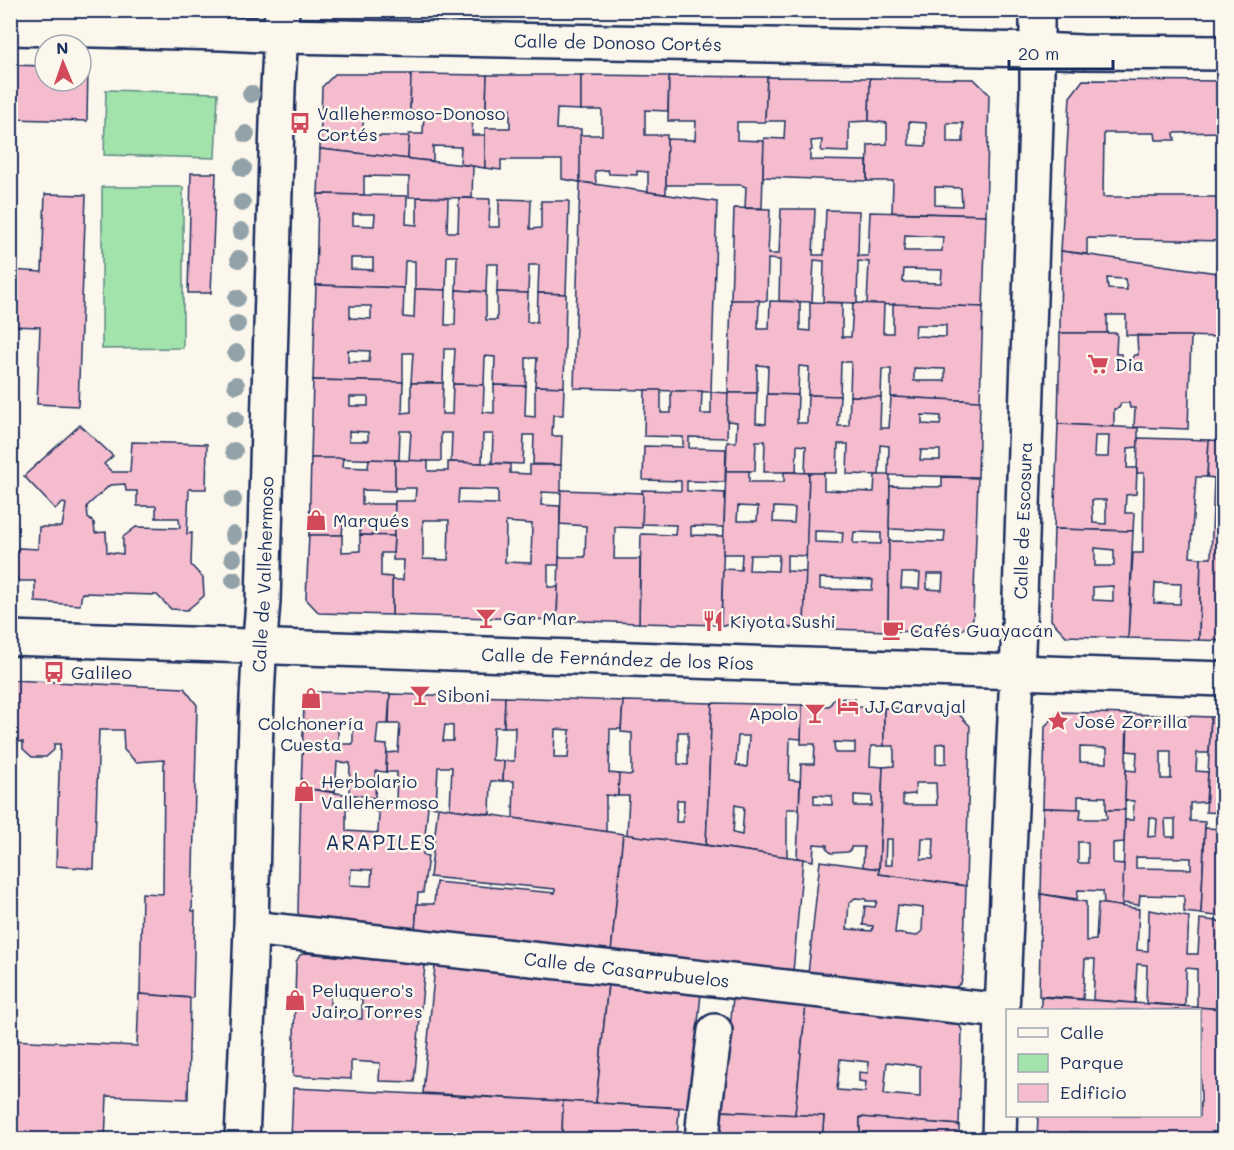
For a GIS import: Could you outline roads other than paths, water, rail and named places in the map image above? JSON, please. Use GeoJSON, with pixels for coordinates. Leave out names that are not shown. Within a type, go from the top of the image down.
{"type":"FeatureCollection","features":[{"type":"Feature","properties":{"kind":"street","name":"Calle de Escosura"},"geometry":{"type":"LineString","coordinates":[[999,1140],[1037,102],[1037,10]]}},
{"type":"Feature","properties":{"kind":"street","name":"Calle de Donoso Cortés"},"geometry":{"type":"LineString","coordinates":[[10,28],[222,33],[282,23],[1082,52],[1224,53]]}},
{"type":"Feature","properties":{"kind":"street","name":"Calle de Vallehermoso"},"geometry":{"type":"LineString","coordinates":[[242,1140],[282,23]]}},
{"type":"Feature","properties":{"kind":"street","name":"Calle de Fernández de los Ríos"},"geometry":{"type":"LineString","coordinates":[[10,638],[1224,679]]}},
{"type":"Feature","properties":{"kind":"street","name":"Calle de Casarrubuelos"},"geometry":{"type":"LineString","coordinates":[[251,928],[1002,1011]]}},
{"type":"Feature","properties":{"kind":"street"},"geometry":{"type":"LineString","coordinates":[[702,1140],[715,1031]]}},
{"type":"Feature","properties":{"kind":"place","name":"Vallehermoso-Donoso Cortés"},"geometry":{"type":"Point","coordinates":[300,123]}},
{"type":"Feature","properties":{"kind":"place","name":"Dia"},"geometry":{"type":"Point","coordinates":[1098,364]}},
{"type":"Feature","properties":{"kind":"place","name":"Marqués"},"geometry":{"type":"Point","coordinates":[316,520]}},
{"type":"Feature","properties":{"kind":"place","name":"Gar Mar"},"geometry":{"type":"Point","coordinates":[486,618]}},
{"type":"Feature","properties":{"kind":"place","name":"Kiyota Sushi"},"geometry":{"type":"Point","coordinates":[713,621]}},
{"type":"Feature","properties":{"kind":"place","name":"Cafés Guayacán"},"geometry":{"type":"Point","coordinates":[893,630]}},
{"type":"Feature","properties":{"kind":"place","name":"Galileo"},"geometry":{"type":"Point","coordinates":[54,672]}},
{"type":"Feature","properties":{"kind":"place","name":"Siboni"},"geometry":{"type":"Point","coordinates":[420,695]}},
{"type":"Feature","properties":{"kind":"place","name":"Colchonería Cuesta"},"geometry":{"type":"Point","coordinates":[311,698]}},
{"type":"Feature","properties":{"kind":"place","name":"JJ Carvajal"},"geometry":{"type":"Point","coordinates":[848,706]}},
{"type":"Feature","properties":{"kind":"place","name":"Apolo"},"geometry":{"type":"Point","coordinates":[815,713]}},
{"type":"Feature","properties":{"kind":"place","name":"José Zorrilla"},"geometry":{"type":"Point","coordinates":[1058,721]}},
{"type":"Feature","properties":{"kind":"place","name":"Herbolario Vallehermoso"},"geometry":{"type":"Point","coordinates":[304,791]}},
{"type":"Feature","properties":{"kind":"place","name":"Peluquero's Jairo Torres"},"geometry":{"type":"Point","coordinates":[295,1000]}},
{"type":"Feature","properties":{"kind":"district","name":"ARAPILES"},"geometry":{"type":"Point","coordinates":[381,841]}}]}
